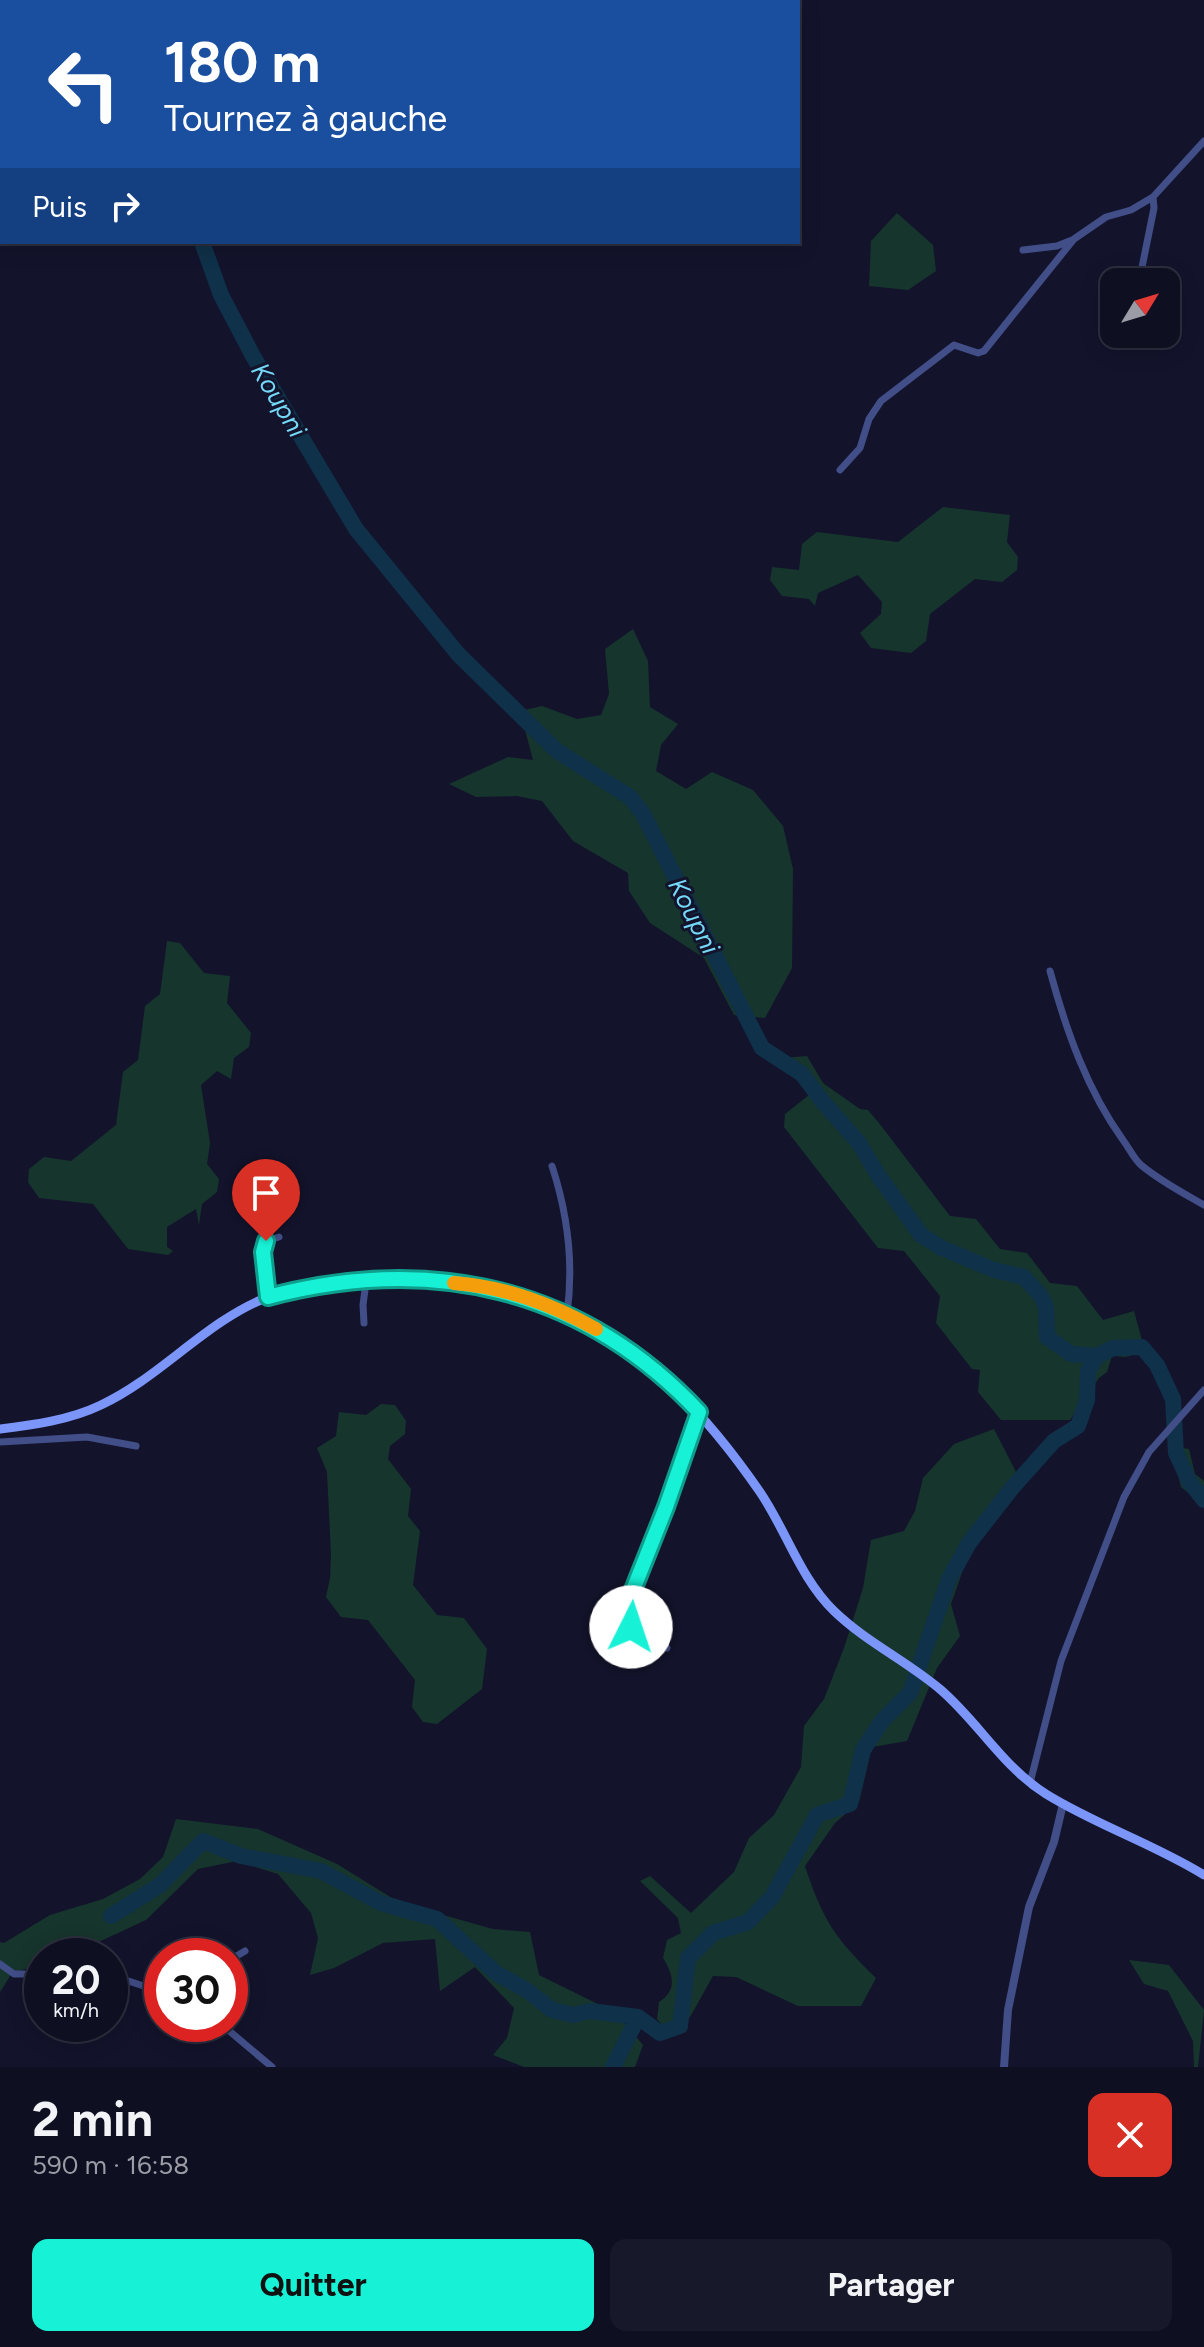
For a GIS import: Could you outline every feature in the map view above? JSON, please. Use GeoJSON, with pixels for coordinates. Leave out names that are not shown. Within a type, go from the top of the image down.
{"type":"FeatureCollection","features":[{"type":"Feature","properties":{"kind":"main road"},"geometry":{"type":"LineString","coordinates":[[0,1429],[75,1415],[100,1406],[231,1317],[268,1297],[313,1286],[413,1280],[487,1287],[517,1294],[567,1314],[661,1374],[725,1442],[763,1496],[815,1588],[830,1606],[869,1640],[928,1680],[954,1702],[1014,1771],[1063,1804],[1204,1875]]}},
{"type":"Feature","properties":{"kind":"street"},"geometry":{"type":"LineString","coordinates":[[1023,250],[1057,246],[1074,239],[1106,217],[1131,210],[1153,197],[1204,141]]}},
{"type":"Feature","properties":{"kind":"street"},"geometry":{"type":"LineString","coordinates":[[1142,268],[1154,208],[1153,197]]}},
{"type":"Feature","properties":{"kind":"street"},"geometry":{"type":"LineString","coordinates":[[840,470],[860,448],[869,419],[881,401],[954,345],[978,353],[984,351],[1074,239]]}},
{"type":"Feature","properties":{"kind":"street"},"geometry":{"type":"LineString","coordinates":[[1050,971],[1079,1058],[1096,1098],[1119,1135],[1140,1164],[1204,1205]]}},
{"type":"Feature","properties":{"kind":"street"},"geometry":{"type":"LineString","coordinates":[[552,1166],[567,1218],[570,1264],[567,1314]]}},
{"type":"Feature","properties":{"kind":"street"},"geometry":{"type":"LineString","coordinates":[[268,1297],[263,1245],[279,1237]]}},
{"type":"Feature","properties":{"kind":"street"},"geometry":{"type":"LineString","coordinates":[[364,1323],[366,1282]]}},
{"type":"Feature","properties":{"kind":"street"},"geometry":{"type":"LineString","coordinates":[[1030,1783],[1061,1661],[1135,1475],[1149,1452],[1204,1390]]}},
{"type":"Feature","properties":{"kind":"street"},"geometry":{"type":"LineString","coordinates":[[667,1648],[639,1636],[627,1616],[628,1605],[699,1412]]}},
{"type":"Feature","properties":{"kind":"street"},"geometry":{"type":"LineString","coordinates":[[0,1442],[87,1437],[136,1446]]}},
{"type":"Feature","properties":{"kind":"street"},"geometry":{"type":"LineString","coordinates":[[1004,2067],[1008,2010],[1025,1922],[1034,1890],[1054,1842],[1063,1804]]}},
{"type":"Feature","properties":{"kind":"street"},"geometry":{"type":"LineString","coordinates":[[0,1964],[14,1974],[24,1974]]}},
{"type":"Feature","properties":{"kind":"street"},"geometry":{"type":"LineString","coordinates":[[242,2042],[272,2067]]}},
{"type":"Feature","properties":{"kind":"green space"},"geometry":{"type":"Polygon","coordinates":[[[897,213],[933,245],[936,271],[908,290],[869,286],[871,241],[897,213]]]}},
{"type":"Feature","properties":{"kind":"green space"},"geometry":{"type":"Polygon","coordinates":[[[943,507],[1010,515],[1007,542],[1018,557],[1017,570],[1002,582],[975,579],[930,614],[926,641],[911,653],[871,648],[860,633],[881,614],[882,602],[858,575],[818,593],[815,606],[809,599],[782,596],[770,580],[772,567],[799,570],[802,544],[817,532],[898,542],[943,507]]]}},
{"type":"Feature","properties":{"kind":"green space"},"geometry":{"type":"Polygon","coordinates":[[[633,629],[648,661],[650,707],[678,724],[661,745],[656,771],[686,789],[712,772],[753,790],[783,826],[793,869],[792,968],[765,1018],[734,1015],[704,958],[650,923],[629,891],[628,873],[573,841],[542,801],[517,796],[476,797],[449,784],[508,757],[533,760],[520,711],[542,706],[577,719],[601,715],[609,694],[605,649],[633,629]]]}},
{"type":"Feature","properties":{"kind":"green space"},"geometry":{"type":"Polygon","coordinates":[[[167,941],[180,943],[204,973],[230,976],[227,1003],[251,1033],[249,1047],[234,1058],[231,1079],[217,1071],[201,1085],[210,1143],[207,1164],[219,1179],[217,1192],[202,1204],[199,1225],[196,1209],[167,1227],[167,1247],[173,1251],[168,1255],[128,1249],[93,1204],[39,1198],[28,1182],[29,1169],[44,1157],[71,1161],[116,1125],[123,1072],[138,1060],[145,1006],[160,994],[167,941]]]}},
{"type":"Feature","properties":{"kind":"green space"},"geometry":{"type":"Polygon","coordinates":[[[807,1056],[823,1083],[860,1109],[868,1110],[950,1216],[976,1219],[1000,1249],[1027,1253],[1050,1283],[1077,1286],[1103,1320],[1134,1311],[1145,1351],[1126,1357],[1112,1356],[1107,1372],[1099,1378],[1070,1420],[1001,1420],[978,1392],[980,1370],[972,1369],[936,1323],[940,1296],[904,1251],[878,1248],[784,1127],[785,1114],[809,1095],[783,1058],[807,1056]]]}},
{"type":"Feature","properties":{"kind":"green space"},"geometry":{"type":"Polygon","coordinates":[[[381,1404],[395,1405],[406,1421],[405,1434],[390,1446],[388,1459],[411,1489],[408,1516],[420,1531],[413,1585],[437,1615],[464,1618],[487,1649],[482,1689],[437,1724],[423,1722],[412,1707],[415,1680],[368,1620],[341,1617],[326,1597],[331,1554],[327,1472],[317,1448],[336,1436],[339,1412],[366,1415],[381,1404]]]}},
{"type":"Feature","properties":{"kind":"green space"},"geometry":{"type":"Polygon","coordinates":[[[994,1429],[1016,1472],[993,1521],[972,1544],[951,1604],[960,1636],[937,1668],[907,1741],[872,1747],[859,1802],[835,1823],[805,1866],[832,1928],[876,1978],[861,2006],[798,2006],[736,1977],[713,1976],[690,2017],[668,2032],[657,2019],[659,2002],[669,1992],[672,1982],[663,1958],[667,1940],[681,1933],[678,1918],[640,1881],[650,1876],[691,1913],[734,1872],[749,1838],[774,1815],[801,1767],[804,1726],[824,1699],[844,1648],[863,1588],[871,1540],[904,1531],[915,1511],[923,1478],[954,1444],[994,1429]]]}},
{"type":"Feature","properties":{"kind":"green space"},"geometry":{"type":"Polygon","coordinates":[[[1170,1446],[1189,1449],[1195,1474],[1204,1481],[1204,1506],[1181,1487],[1170,1446]]]}},
{"type":"Feature","properties":{"kind":"green space"},"geometry":{"type":"Polygon","coordinates":[[[176,1819],[258,1829],[337,1864],[400,1903],[493,1929],[530,1932],[539,1975],[616,2013],[643,2045],[635,2067],[524,2067],[493,2055],[507,2038],[514,2008],[475,1967],[440,1991],[435,1939],[383,1943],[334,1968],[310,1975],[318,1938],[311,1913],[278,1874],[237,1861],[198,1869],[146,1920],[107,1938],[24,1938],[24,1969],[12,1973],[0,1992],[0,1942],[4,1943],[50,1915],[103,1899],[140,1879],[163,1857],[176,1819]]]}},
{"type":"Feature","properties":{"kind":"green space"},"geometry":{"type":"Polygon","coordinates":[[[1129,1960],[1169,1965],[1204,2010],[1198,2067],[1194,2067],[1193,2041],[1168,1991],[1144,1984],[1129,1960]]]}},
{"type":"Feature","properties":{"kind":"waterway","name":"Koupni"},"geometry":{"type":"LineString","coordinates":[[203,244],[221,295],[253,356],[356,529],[458,654],[557,751],[630,797],[643,814],[762,1048],[802,1074],[859,1143],[921,1235],[942,1248],[994,1270],[1024,1277],[1041,1296],[1046,1307],[1047,1337],[1071,1354],[1097,1356],[1113,1348],[1142,1347],[1157,1365],[1173,1399],[1176,1453],[1189,1481],[1204,1500]]}},
{"type":"Feature","properties":{"kind":"waterway"},"geometry":{"type":"LineString","coordinates":[[111,1916],[160,1885],[203,1841],[241,1856],[321,1871],[381,1903],[437,1919],[496,1973],[528,1991],[552,2010],[573,2015],[590,2011],[638,2017],[660,2033],[680,2026],[688,1958],[713,1933],[748,1922],[772,1897],[817,1815],[850,1804],[863,1750],[882,1721],[910,1693],[949,1579],[969,1543],[1012,1488],[1054,1441],[1078,1426],[1087,1400],[1088,1371],[1097,1356]]}},
{"type":"Feature","properties":{"kind":"waterway"},"geometry":{"type":"LineString","coordinates":[[613,2067],[638,2017]]}},
{"type":"Feature","properties":{"kind":"slow traffic"},"geometry":{"type":"LineString","coordinates":[[454,1283],[517,1294],[549,1305],[596,1329]]}},
{"type":"Feature","properties":{"kind":"route"},"geometry":{"type":"LineString","coordinates":[[266,1241],[263,1252],[268,1297],[313,1286],[397,1280],[458,1283],[517,1294],[549,1305],[608,1336],[661,1374],[684,1396],[699,1412],[628,1605],[627,1616],[631,1627]]}}]}
